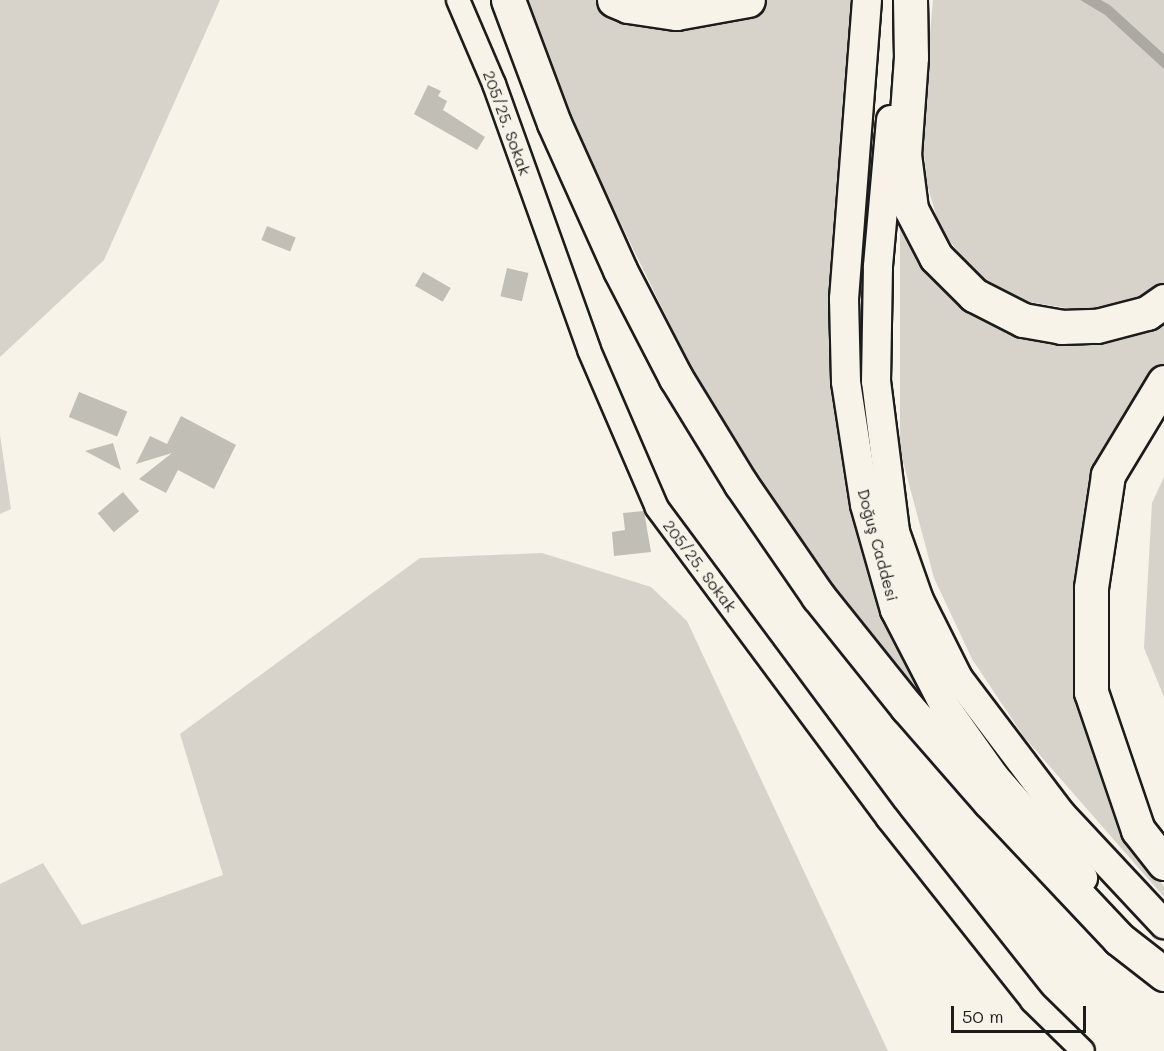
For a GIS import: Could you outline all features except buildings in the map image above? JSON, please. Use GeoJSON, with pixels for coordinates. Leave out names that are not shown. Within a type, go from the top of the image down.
{"type":"FeatureCollection","features":[{"type":"Feature","properties":{"kind":"highway"},"geometry":{"type":"LineString","coordinates":[[508,0],[554,123],[620,270],[675,378],[741,484],[818,596],[921,723],[1119,939],[1164,974]]}},
{"type":"Feature","properties":{"kind":"highway"},"geometry":{"type":"LineString","coordinates":[[614,0],[628,6],[676,13],[748,0]]}},
{"type":"Feature","properties":{"kind":"highway"},"geometry":{"type":"LineString","coordinates":[[910,0],[911,57],[904,154],[911,209],[936,257],[974,295],[1023,320],[1061,327],[1097,326],[1147,313],[1164,301]]}},
{"type":"Feature","properties":{"kind":"highway"},"geometry":{"type":"LineString","coordinates":[[1164,382],[1108,475],[1091,588],[1091,692],[1138,830],[1164,863]]}},
{"type":"Feature","properties":{"kind":"main road","name":"Doğuş Caddesi"},"geometry":{"type":"LineString","coordinates":[[867,0],[844,299],[846,382],[865,505],[895,610],[944,705],[995,777],[1067,861],[1164,962]]}},
{"type":"Feature","properties":{"kind":"main road","name":"Doğuş Caddesi"},"geometry":{"type":"LineString","coordinates":[[904,0],[878,267],[876,381],[895,532],[919,600],[958,678],[1061,814],[1164,924]]}},
{"type":"Feature","properties":{"kind":"street","name":"205/25. Sokak"},"geometry":{"type":"LineString","coordinates":[[458,0],[494,84],[589,350],[657,508],[888,819],[1032,1001],[1083,1051]]}},
{"type":"Feature","properties":{"kind":"shaded area"},"geometry":{"type":"Polygon","coordinates":[[[0,0],[220,0],[104,260],[0,357],[0,0]]]}},
{"type":"Feature","properties":{"kind":"shaded area"},"geometry":{"type":"Polygon","coordinates":[[[527,0],[602,0],[740,13],[767,0],[853,0],[835,372],[952,733],[881,652],[813,561],[705,396],[583,146],[527,0]]]}},
{"type":"Feature","properties":{"kind":"shaded area"},"geometry":{"type":"Polygon","coordinates":[[[933,0],[1080,0],[1105,15],[1160,64],[1164,69],[1164,285],[1136,300],[1079,310],[1023,301],[974,273],[940,228],[926,181],[922,123],[933,0]]]}},
{"type":"Feature","properties":{"kind":"shaded area"},"geometry":{"type":"Polygon","coordinates":[[[1080,0],[1101,0],[1110,5],[1164,54],[1164,69],[1105,15],[1080,0]]]}},
{"type":"Feature","properties":{"kind":"shaded area"},"geometry":{"type":"Polygon","coordinates":[[[1101,0],[1164,0],[1164,54],[1110,5],[1101,0]]]}},
{"type":"Feature","properties":{"kind":"shaded area"},"geometry":{"type":"Polygon","coordinates":[[[900,196],[936,267],[1063,338],[1164,311],[1164,370],[1099,474],[1077,558],[1075,691],[1114,811],[1164,887],[1164,897],[1024,737],[972,659],[934,578],[900,450],[900,196]]]}},
{"type":"Feature","properties":{"kind":"shaded area"},"geometry":{"type":"Polygon","coordinates":[[[0,435],[11,509],[0,514],[0,435]]]}},
{"type":"Feature","properties":{"kind":"shaded area"},"geometry":{"type":"Polygon","coordinates":[[[1164,477],[1164,697],[1144,648],[1152,503],[1164,477]]]}},
{"type":"Feature","properties":{"kind":"shaded area"},"geometry":{"type":"Polygon","coordinates":[[[542,553],[651,587],[687,621],[888,1051],[0,1051],[0,884],[43,863],[82,925],[223,875],[180,734],[420,558],[542,553]]]}}]}
